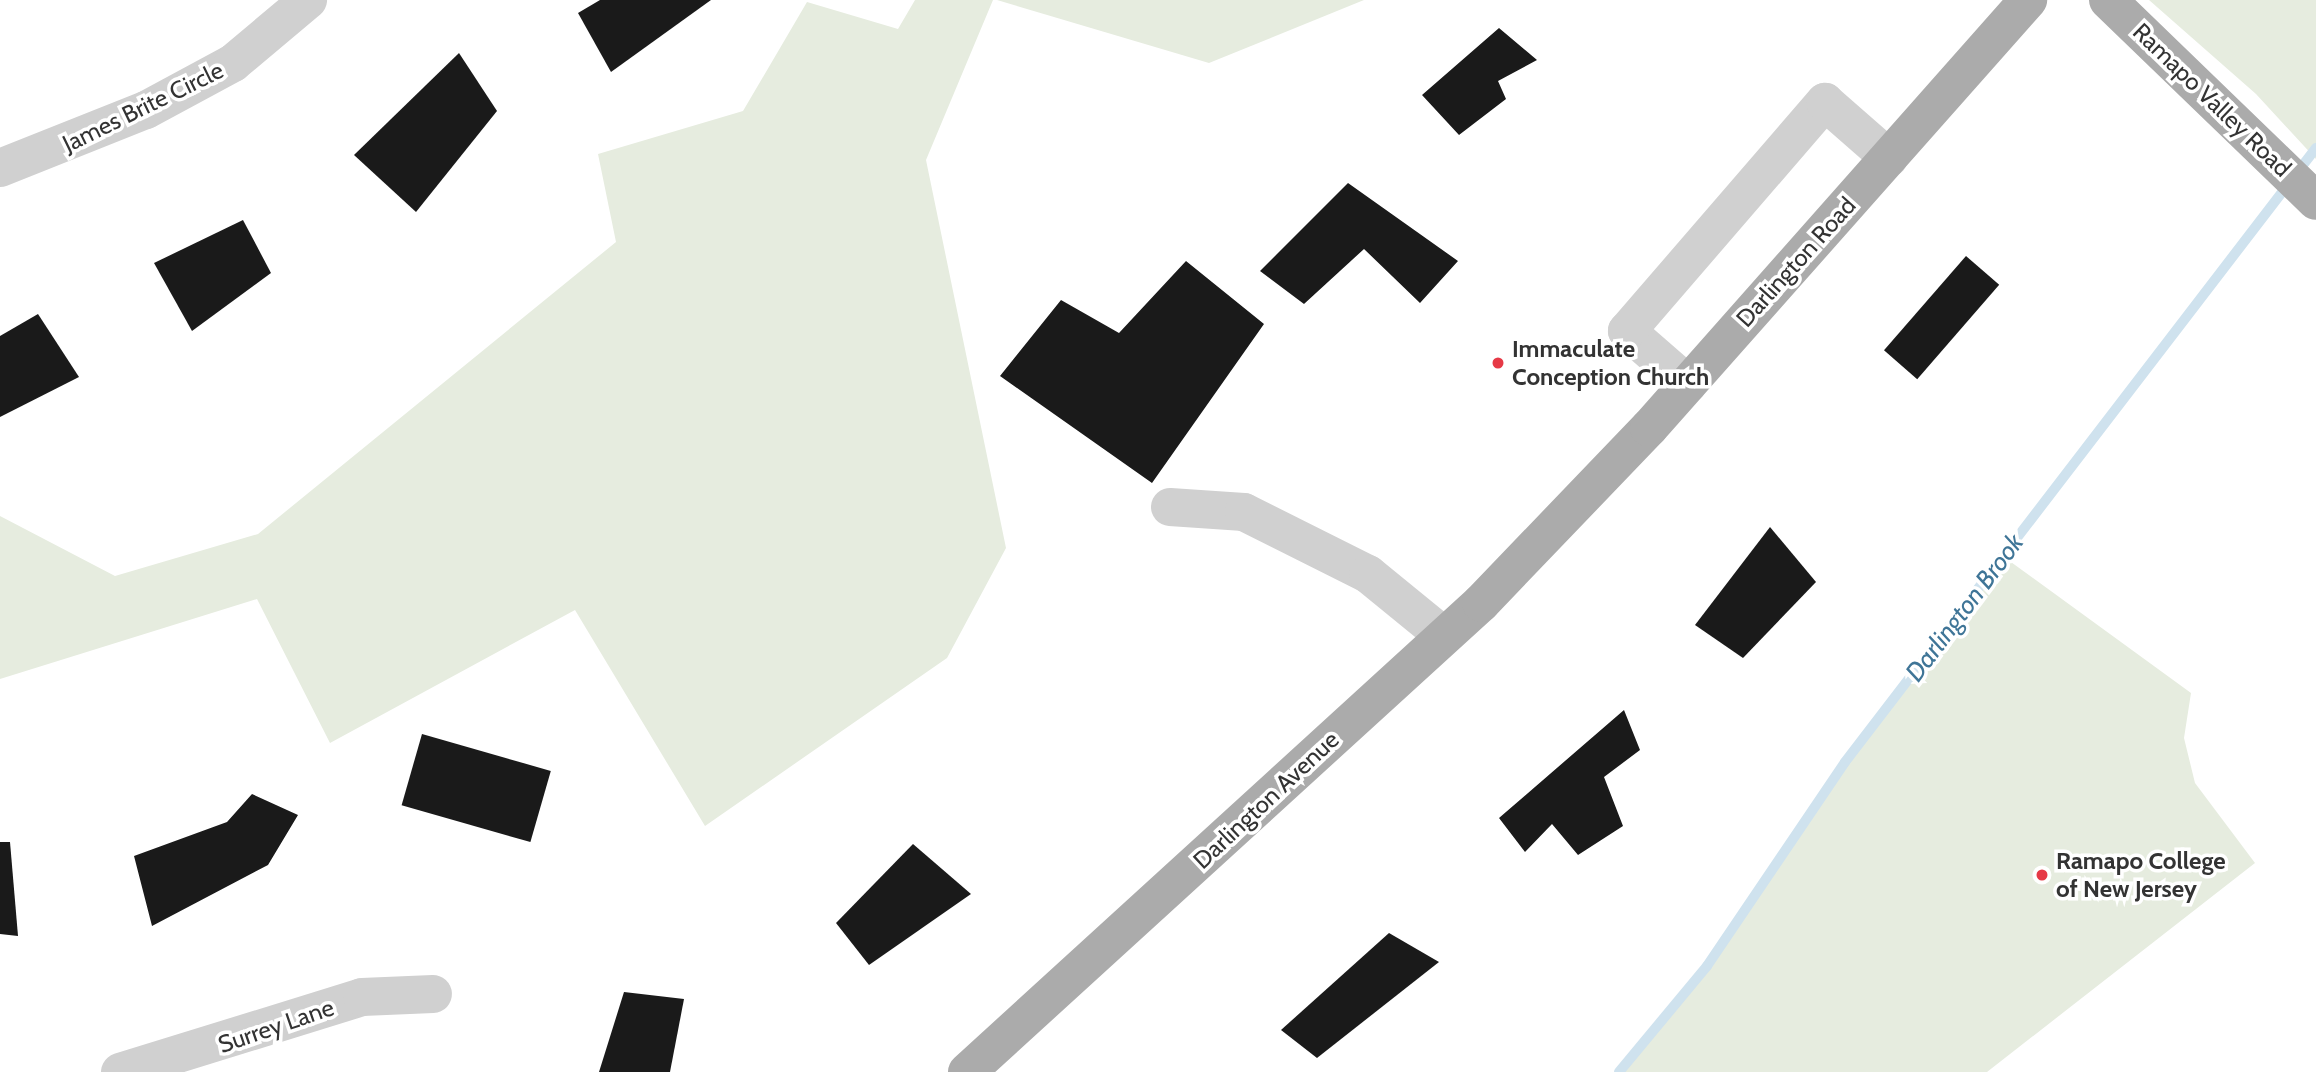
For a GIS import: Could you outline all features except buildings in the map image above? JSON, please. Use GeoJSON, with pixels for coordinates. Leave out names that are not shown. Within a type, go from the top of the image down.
{"type":"FeatureCollection","features":[{"type":"Feature","properties":{"kind":"main road","name":"Darlington Road"},"geometry":{"type":"LineString","coordinates":[[1560,521],[1688,384],[2028,0]]}},
{"type":"Feature","properties":{"kind":"main road","name":"Ramapo Valley Road"},"geometry":{"type":"LineString","coordinates":[[2108,0],[2315,200]]}},
{"type":"Feature","properties":{"kind":"main road","name":"Darlington Avenue"},"geometry":{"type":"LineString","coordinates":[[967,1072],[1444,636],[1560,521]]}},
{"type":"Feature","properties":{"kind":"street","name":"James Brite Circle"},"geometry":{"type":"LineString","coordinates":[[0,169],[146,110],[233,63],[308,0]]}},
{"type":"Feature","properties":{"kind":"street"},"geometry":{"type":"LineString","coordinates":[[1688,384],[1627,331],[1825,102],[1889,158]]}},
{"type":"Feature","properties":{"kind":"street"},"geometry":{"type":"LineString","coordinates":[[1170,507],[1244,512],[1368,574],[1444,636]]}},
{"type":"Feature","properties":{"kind":"street","name":"Surrey Lane"},"geometry":{"type":"LineString","coordinates":[[120,1072],[362,997],[433,994]]}},
{"type":"Feature","properties":{"kind":"shaded area"},"geometry":{"type":"Polygon","coordinates":[[[915,0],[993,0],[926,160],[1006,548],[947,658],[705,826],[575,610],[330,743],[257,599],[0,679],[0,516],[115,576],[258,534],[616,242],[598,154],[743,111],[807,2],[898,29],[915,0]]]}},
{"type":"Feature","properties":{"kind":"shaded area"},"geometry":{"type":"Polygon","coordinates":[[[997,0],[1364,0],[1209,63],[997,0]]]}},
{"type":"Feature","properties":{"kind":"shaded area"},"geometry":{"type":"Polygon","coordinates":[[[2149,0],[2316,0],[2316,159],[2256,94],[2149,0]]]}},
{"type":"Feature","properties":{"kind":"shaded area","name":"Ramapo College of New Jersey"},"geometry":{"type":"Polygon","coordinates":[[[2004,557],[2191,693],[2184,738],[2195,783],[2255,863],[1987,1072],[1619,1072],[1707,966],[1845,762],[2004,557]]]}},
{"type":"Feature","properties":{"kind":"waterway","name":"Darlington Brook"},"geometry":{"type":"LineString","coordinates":[[1619,1072],[1707,966],[1845,762],[2316,148]]}},
{"type":"Feature","properties":{"kind":"place","name":"Immaculate Conception Church"},"geometry":{"type":"Point","coordinates":[1498,363]}},
{"type":"Feature","properties":{"kind":"place","name":"Ramapo College of New Jersey"},"geometry":{"type":"Point","coordinates":[2042,875]}}]}
